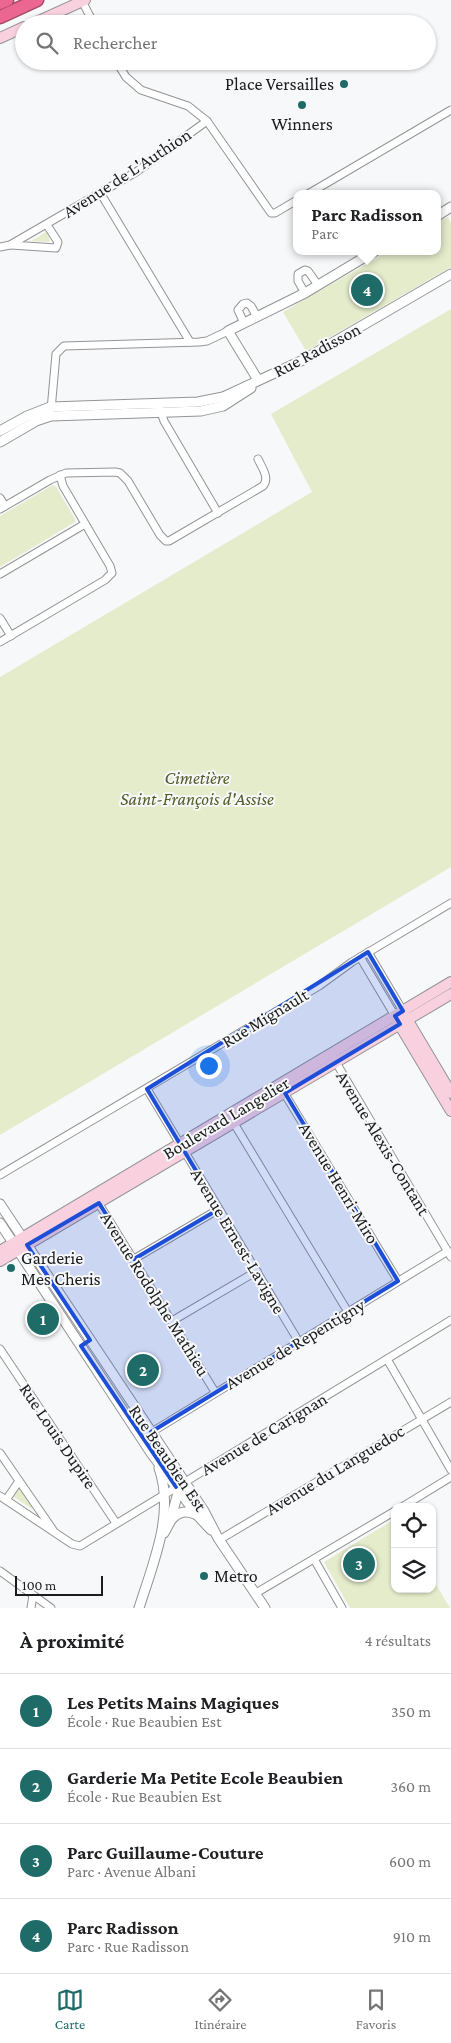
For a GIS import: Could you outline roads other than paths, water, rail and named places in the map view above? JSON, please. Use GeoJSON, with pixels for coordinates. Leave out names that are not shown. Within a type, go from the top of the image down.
{"type":"FeatureCollection","features":[{"type":"Feature","properties":{"kind":"highway"},"geometry":{"type":"LineString","coordinates":[[0,3],[7,0]]}},
{"type":"Feature","properties":{"kind":"highway"},"geometry":{"type":"LineString","coordinates":[[0,17],[32,2],[46,0]]}},
{"type":"Feature","properties":{"kind":"main road"},"geometry":{"type":"LineString","coordinates":[[52,15],[84,1]]}},
{"type":"Feature","properties":{"kind":"main road"},"geometry":{"type":"LineString","coordinates":[[0,38],[15,31]]}},
{"type":"Feature","properties":{"kind":"main road","name":"Boulevard Langelier"},"geometry":{"type":"LineString","coordinates":[[0,1251],[20,1244],[282,1090],[401,1018],[451,982]]}},
{"type":"Feature","properties":{"kind":"main road","name":"Boulevard Langelier"},"geometry":{"type":"LineString","coordinates":[[401,1018],[451,994]]}},
{"type":"Feature","properties":{"kind":"main road"},"geometry":{"type":"LineString","coordinates":[[401,1018],[451,1093]]}},
{"type":"Feature","properties":{"kind":"main road"},"geometry":{"type":"LineString","coordinates":[[401,1018],[451,1111]]}},
{"type":"Feature","properties":{"kind":"main road","name":"Boulevard Langelier"},"geometry":{"type":"LineString","coordinates":[[0,1262],[20,1244]]}},
{"type":"Feature","properties":{"kind":"street"},"geometry":{"type":"LineString","coordinates":[[84,1],[90,15]]}},
{"type":"Feature","properties":{"kind":"street"},"geometry":{"type":"LineString","coordinates":[[122,70],[126,77],[141,90],[188,106],[207,121],[270,213],[275,213],[293,202]]}},
{"type":"Feature","properties":{"kind":"street"},"geometry":{"type":"LineString","coordinates":[[315,190],[451,110]]}},
{"type":"Feature","properties":{"kind":"street","name":"Avenue de L'Authion"},"geometry":{"type":"LineString","coordinates":[[10,245],[136,172],[207,121]]}},
{"type":"Feature","properties":{"kind":"street"},"geometry":{"type":"LineString","coordinates":[[101,194],[190,342]]}},
{"type":"Feature","properties":{"kind":"street","name":"Avenue de L'Authion"},"geometry":{"type":"LineString","coordinates":[[0,246],[56,248],[58,242],[47,224]]}},
{"type":"Feature","properties":{"kind":"street"},"geometry":{"type":"LineString","coordinates":[[51,411],[56,354],[64,346],[207,341],[305,293],[362,255]]}},
{"type":"Feature","properties":{"kind":"street"},"geometry":{"type":"LineString","coordinates":[[305,293],[298,281],[298,274],[301,271],[308,271],[318,285]]}},
{"type":"Feature","properties":{"kind":"street","name":"Rue Radisson"},"geometry":{"type":"LineString","coordinates":[[228,331],[258,380],[303,360],[451,274]]}},
{"type":"Feature","properties":{"kind":"street"},"geometry":{"type":"LineString","coordinates":[[244,323],[238,310],[245,303],[251,306],[257,317]]}},
{"type":"Feature","properties":{"kind":"street"},"geometry":{"type":"LineString","coordinates":[[0,431],[26,416],[51,411],[160,408],[212,401],[258,380]]}},
{"type":"Feature","properties":{"kind":"street"},"geometry":{"type":"LineString","coordinates":[[160,408],[164,421],[218,513]]}},
{"type":"Feature","properties":{"kind":"street"},"geometry":{"type":"LineString","coordinates":[[0,442],[51,411]]}},
{"type":"Feature","properties":{"kind":"street"},"geometry":{"type":"LineString","coordinates":[[0,498],[2,507],[66,473],[120,473],[128,481],[160,535],[166,541],[174,539],[266,484],[266,477],[258,459]]}},
{"type":"Feature","properties":{"kind":"street"},"geometry":{"type":"LineString","coordinates":[[0,642],[105,580],[112,573],[110,566],[63,486],[60,475]]}},
{"type":"Feature","properties":{"kind":"street"},"geometry":{"type":"LineString","coordinates":[[0,574],[85,524]]}},
{"type":"Feature","properties":{"kind":"street"},"geometry":{"type":"LineString","coordinates":[[0,618],[10,636]]}},
{"type":"Feature","properties":{"kind":"street","name":"Rue Mignault"},"geometry":{"type":"LineString","coordinates":[[0,1175],[320,986],[360,957],[451,903]]}},
{"type":"Feature","properties":{"kind":"street"},"geometry":{"type":"LineString","coordinates":[[368,952],[401,1018]]}},
{"type":"Feature","properties":{"kind":"street"},"geometry":{"type":"LineString","coordinates":[[360,957],[401,1018]]}},
{"type":"Feature","properties":{"kind":"street","name":"Avenue Alexis-Contant"},"geometry":{"type":"LineString","coordinates":[[333,1059],[449,1254]]}},
{"type":"Feature","properties":{"kind":"street","name":"Avenue Ernest-Lavigne"},"geometry":{"type":"LineString","coordinates":[[147,1089],[299,1342]]}},
{"type":"Feature","properties":{"kind":"street","name":"Avenue Henri-Miro"},"geometry":{"type":"LineString","coordinates":[[282,1090],[398,1281]]}},
{"type":"Feature","properties":{"kind":"street"},"geometry":{"type":"LineString","coordinates":[[232,1119],[348,1312]]}},
{"type":"Feature","properties":{"kind":"street","name":"Avenue Rodolphe Mathieu"},"geometry":{"type":"LineString","coordinates":[[97,1199],[215,1392]]}},
{"type":"Feature","properties":{"kind":"street","name":"Rue Beaubien Est"},"geometry":{"type":"LineString","coordinates":[[0,1204],[20,1244],[81,1346],[157,1460],[204,1511],[219,1539],[265,1608]]}},
{"type":"Feature","properties":{"kind":"street"},"geometry":{"type":"LineString","coordinates":[[134,1259],[219,1209]]}},
{"type":"Feature","properties":{"kind":"street","name":"Rue Beaubien Est"},"geometry":{"type":"LineString","coordinates":[[0,1223],[20,1244],[90,1340],[151,1432],[197,1515],[219,1539]]}},
{"type":"Feature","properties":{"kind":"street","name":"Avenue de Repentigny"},"geometry":{"type":"LineString","coordinates":[[142,1438],[398,1281],[449,1254]]}},
{"type":"Feature","properties":{"kind":"street"},"geometry":{"type":"LineString","coordinates":[[172,1321],[257,1272]]}},
{"type":"Feature","properties":{"kind":"street","name":"Avenue de Carignan"},"geometry":{"type":"LineString","coordinates":[[55,1533],[77,1546],[451,1320]]}},
{"type":"Feature","properties":{"kind":"street"},"geometry":{"type":"LineString","coordinates":[[81,1346],[90,1340]]}},
{"type":"Feature","properties":{"kind":"street","name":"Rue Louis Dupire"},"geometry":{"type":"LineString","coordinates":[[0,1349],[116,1523]]}},
{"type":"Feature","properties":{"kind":"street"},"geometry":{"type":"LineString","coordinates":[[387,1359],[451,1470]]}},
{"type":"Feature","properties":{"kind":"street"},"geometry":{"type":"LineString","coordinates":[[117,1400],[126,1395]]}},
{"type":"Feature","properties":{"kind":"street","name":"Avenue du Languedoc"},"geometry":{"type":"LineString","coordinates":[[219,1539],[451,1402]]}},
{"type":"Feature","properties":{"kind":"street"},"geometry":{"type":"LineString","coordinates":[[0,1453],[55,1533]]}},
{"type":"Feature","properties":{"kind":"street","name":"Rue Beaubien Est"},"geometry":{"type":"LineString","coordinates":[[157,1460],[165,1494],[165,1511],[160,1540]]}},
{"type":"Feature","properties":{"kind":"street"},"geometry":{"type":"LineString","coordinates":[[409,1503],[451,1478]]}},
{"type":"Feature","properties":{"kind":"street"},"geometry":{"type":"LineString","coordinates":[[19,1481],[3,1498],[55,1533]]}},
{"type":"Feature","properties":{"kind":"street"},"geometry":{"type":"LineString","coordinates":[[170,1522],[180,1485]]}},
{"type":"Feature","properties":{"kind":"street"},"geometry":{"type":"LineString","coordinates":[[139,1608],[160,1540],[170,1522],[177,1514],[183,1512],[197,1515]]}},
{"type":"Feature","properties":{"kind":"street"},"geometry":{"type":"LineString","coordinates":[[256,1593],[391,1513]]}},
{"type":"Feature","properties":{"kind":"street"},"geometry":{"type":"LineString","coordinates":[[314,1559],[342,1608]]}},
{"type":"Feature","properties":{"kind":"street"},"geometry":{"type":"LineString","coordinates":[[0,1571],[51,1608]]}},
{"type":"Feature","properties":{"kind":"street"},"geometry":{"type":"LineString","coordinates":[[31,1608],[33,1595]]}},
{"type":"Feature","properties":{"kind":"place","name":"Place Versailles"},"geometry":{"type":"Point","coordinates":[344,84]}},
{"type":"Feature","properties":{"kind":"place","name":"Winners"},"geometry":{"type":"Point","coordinates":[302,105]}},
{"type":"Feature","properties":{"kind":"place","name":"Parc Radisson"},"geometry":{"type":"Point","coordinates":[367,290]}},
{"type":"Feature","properties":{"kind":"place","name":"Garderie Mes Cheris"},"geometry":{"type":"Point","coordinates":[11,1268]}},
{"type":"Feature","properties":{"kind":"place","name":"Les Petits Mains Magiques"},"geometry":{"type":"Point","coordinates":[43,1319]}},
{"type":"Feature","properties":{"kind":"place","name":"Garderie Ma Petite Ecole Beaubien"},"geometry":{"type":"Point","coordinates":[143,1370]}},
{"type":"Feature","properties":{"kind":"place","name":"Parc Guillaume-Couture"},"geometry":{"type":"Point","coordinates":[359,1564]}},
{"type":"Feature","properties":{"kind":"place","name":"Metro"},"geometry":{"type":"Point","coordinates":[204,1576]}},
{"type":"Feature","properties":{"kind":"park label","name":"Cimetière Saint-François d'Assise"},"geometry":{"type":"Point","coordinates":[197,788]}}]}
